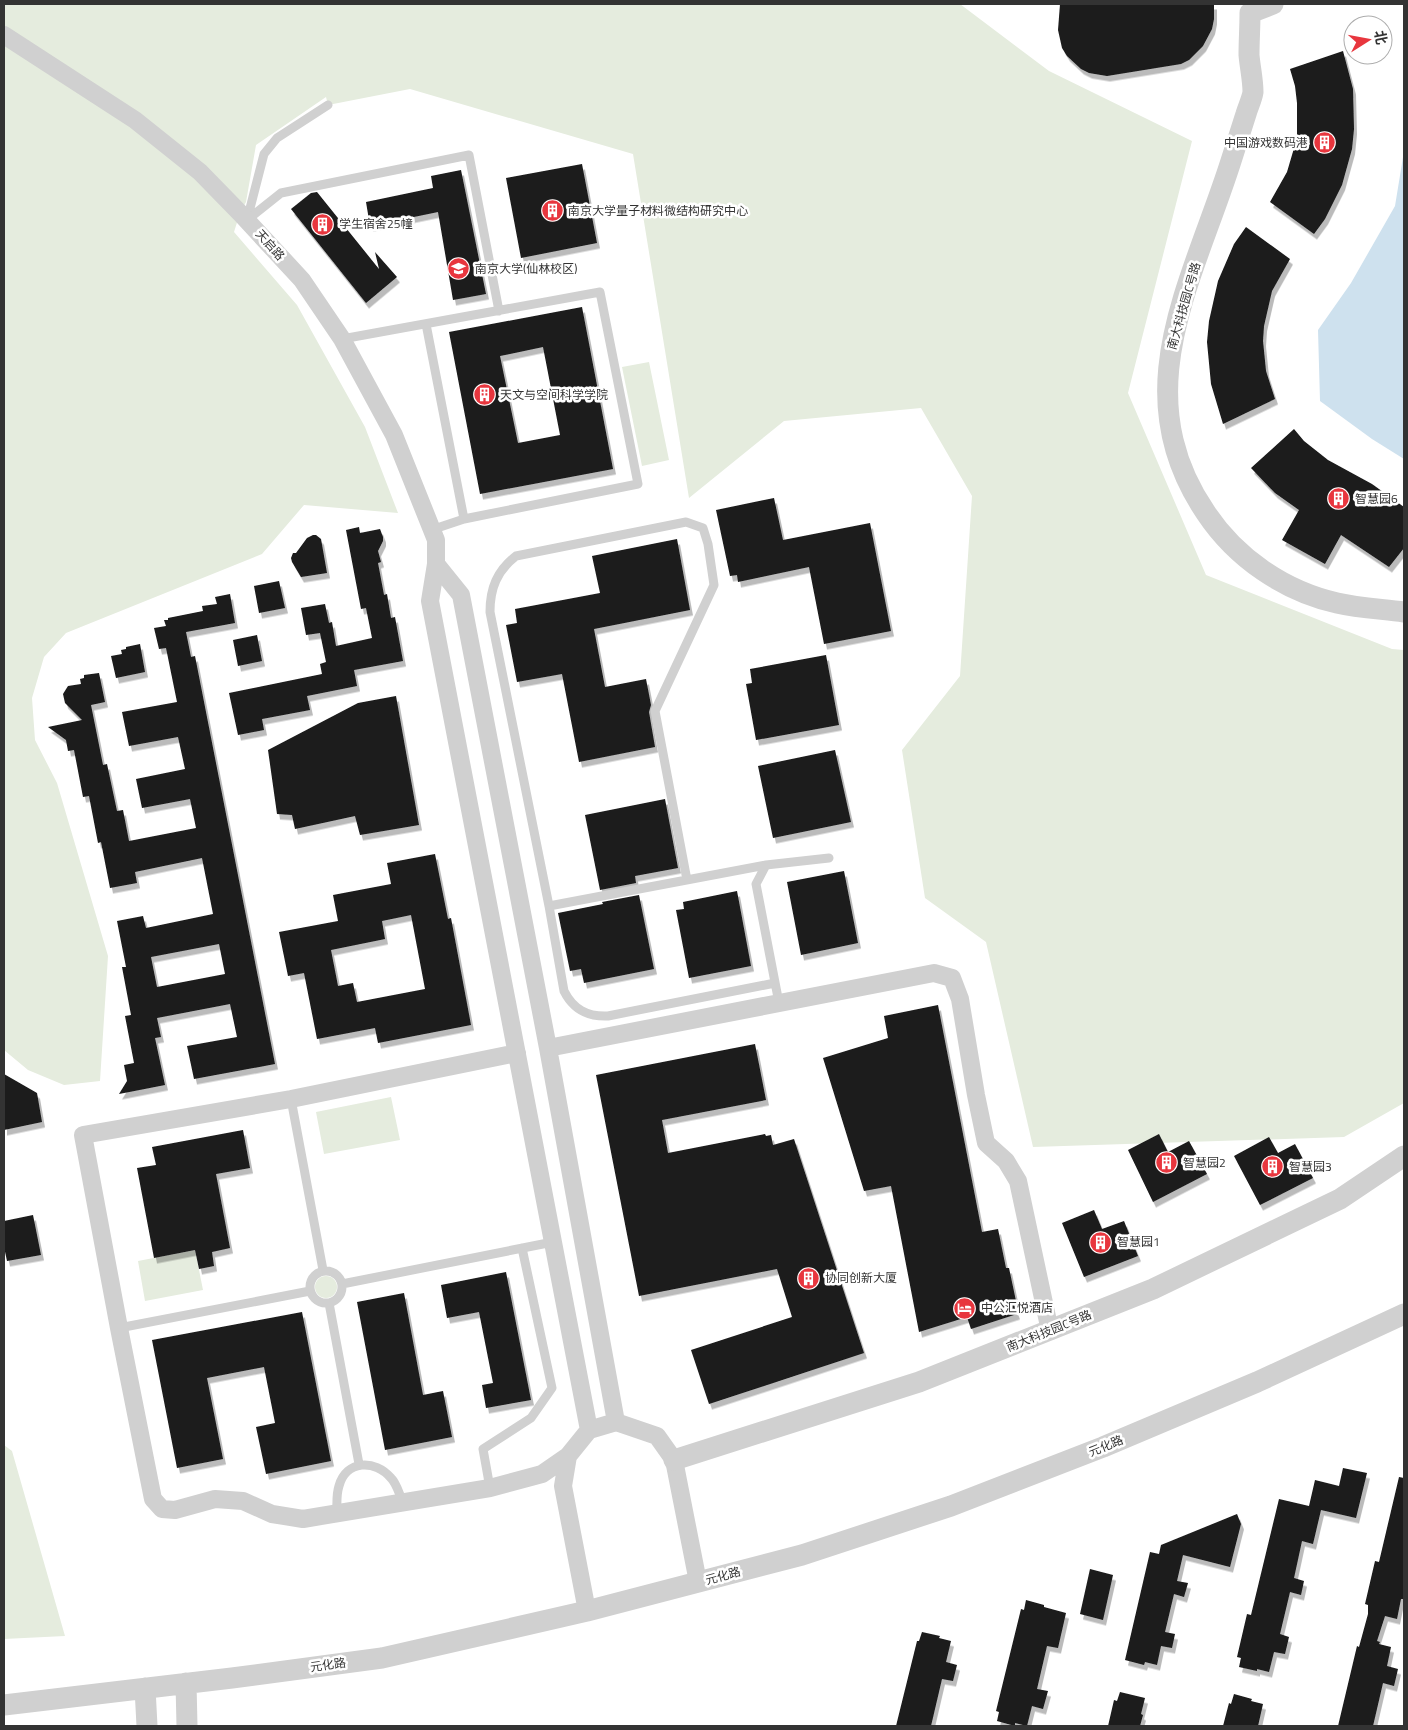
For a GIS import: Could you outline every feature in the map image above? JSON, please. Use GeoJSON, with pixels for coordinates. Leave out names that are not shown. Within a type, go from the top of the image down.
{"type":"FeatureCollection","features":[{"type":"Feature","properties":{"kind":"street","name":"南大科技园C号路"},"geometry":{"type":"LineString","coordinates":[[1273,4],[1247,8],[1253,93],[1173,335],[1169,357],[1167,400],[1174,444],[1180,465],[1189,485],[1211,522],[1225,539],[1258,567],[1295,589],[1315,597],[1357,607],[1404,612]]}},
{"type":"Feature","properties":{"kind":"street","name":"天启路"},"geometry":{"type":"LineString","coordinates":[[4,35],[135,120],[200,172],[302,280],[342,339],[394,435],[433,535]]}},
{"type":"Feature","properties":{"kind":"street"},"geometry":{"type":"LineString","coordinates":[[433,535],[436,564],[430,600],[589,1430]]}},
{"type":"Feature","properties":{"kind":"street"},"geometry":{"type":"LineString","coordinates":[[436,564],[460,595],[548,1048],[616,1422]]}},
{"type":"Feature","properties":{"kind":"street"},"geometry":{"type":"LineString","coordinates":[[548,1048],[934,973],[952,978],[960,999],[986,1143],[1006,1161],[1018,1181],[1050,1331]]}},
{"type":"Feature","properties":{"kind":"street"},"geometry":{"type":"LineString","coordinates":[[517,1053],[291,1099],[83,1135],[153,1499],[162,1510],[175,1510],[215,1500],[243,1501],[272,1514],[303,1518],[490,1488],[542,1474],[568,1456],[589,1430],[616,1422],[657,1436],[674,1460],[698,1582]]}},
{"type":"Feature","properties":{"kind":"street","name":"南大科技园C号路"},"geometry":{"type":"LineString","coordinates":[[674,1460],[919,1382],[1050,1331],[1153,1288],[1340,1198],[1404,1156]]}},
{"type":"Feature","properties":{"kind":"street","name":"元化路"},"geometry":{"type":"LineString","coordinates":[[4,1705],[382,1658],[587,1611],[802,1555],[951,1506],[1103,1447],[1257,1382],[1404,1314]]}},
{"type":"Feature","properties":{"kind":"street"},"geometry":{"type":"LineString","coordinates":[[568,1456],[563,1486],[587,1611]]}},
{"type":"Feature","properties":{"kind":"street"},"geometry":{"type":"LineString","coordinates":[[186,1683],[187,1726]]}},
{"type":"Feature","properties":{"kind":"street"},"geometry":{"type":"LineString","coordinates":[[145,1688],[148,1726]]}},
{"type":"Feature","properties":{"kind":"lane"},"geometry":{"type":"LineString","coordinates":[[247,220],[264,154],[277,138],[328,105]]}},
{"type":"Feature","properties":{"kind":"lane"},"geometry":{"type":"LineString","coordinates":[[247,220],[281,193],[469,155],[499,310]]}},
{"type":"Feature","properties":{"kind":"lane"},"geometry":{"type":"LineString","coordinates":[[342,339],[600,292],[638,484],[464,520],[433,535]]}},
{"type":"Feature","properties":{"kind":"lane"},"geometry":{"type":"LineString","coordinates":[[426,324],[464,520]]}},
{"type":"Feature","properties":{"kind":"lane"},"geometry":{"type":"LineString","coordinates":[[687,880],[655,711],[714,586],[708,544],[703,528],[686,522],[516,556],[502,569],[492,588],[490,612],[549,906],[564,991],[572,1004],[578,1009],[592,1016],[608,1016],[776,983]]}},
{"type":"Feature","properties":{"kind":"lane"},"geometry":{"type":"LineString","coordinates":[[549,906],[766,866],[829,858]]}},
{"type":"Feature","properties":{"kind":"lane"},"geometry":{"type":"LineString","coordinates":[[766,866],[756,884],[779,1003]]}},
{"type":"Feature","properties":{"kind":"lane"},"geometry":{"type":"LineString","coordinates":[[291,1099],[323,1270]]}},
{"type":"Feature","properties":{"kind":"lane"},"geometry":{"type":"LineString","coordinates":[[342,1284],[553,1242]]}},
{"type":"Feature","properties":{"kind":"lane"},"geometry":{"type":"LineString","coordinates":[[490,1488],[483,1449],[531,1418],[552,1388],[522,1248]]}},
{"type":"Feature","properties":{"kind":"lane"},"geometry":{"type":"LineString","coordinates":[[323,1270],[333,1272],[342,1284],[341,1294],[329,1303],[315,1299],[310,1291],[313,1276],[323,1270]]}},
{"type":"Feature","properties":{"kind":"lane"},"geometry":{"type":"LineString","coordinates":[[119,1328],[310,1291]]}},
{"type":"Feature","properties":{"kind":"lane"},"geometry":{"type":"LineString","coordinates":[[329,1303],[359,1464]]}},
{"type":"Feature","properties":{"kind":"lane"},"geometry":{"type":"LineString","coordinates":[[338,1513],[337,1498],[339,1486],[343,1477],[359,1464],[371,1465],[390,1477],[403,1502]]}},
{"type":"Feature","properties":{"kind":"shaded area"},"geometry":{"type":"Polygon","coordinates":[[[4,4],[960,4],[1049,71],[1192,141],[1128,393],[1206,575],[1392,649],[1404,650],[1404,1103],[1344,1137],[1033,1147],[986,942],[925,898],[902,750],[960,676],[972,496],[921,408],[784,421],[689,498],[633,154],[410,89],[328,105],[326,97],[256,145],[246,202],[234,232],[297,305],[365,427],[398,513],[304,505],[262,554],[66,633],[44,657],[32,698],[35,740],[57,783],[108,956],[100,1081],[64,1085],[28,1070],[4,1050],[4,4]]]}},
{"type":"Feature","properties":{"kind":"shaded area"},"geometry":{"type":"Polygon","coordinates":[[[649,362],[669,460],[642,466],[622,367],[649,362]]]}},
{"type":"Feature","properties":{"kind":"shaded area"},"geometry":{"type":"Polygon","coordinates":[[[391,1097],[400,1140],[324,1154],[316,1112],[391,1097]]]}},
{"type":"Feature","properties":{"kind":"shaded area"},"geometry":{"type":"Polygon","coordinates":[[[195,1250],[203,1290],[145,1301],[138,1261],[195,1250]]]}},
{"type":"Feature","properties":{"kind":"shaded area"},"geometry":{"type":"Polygon","coordinates":[[[322,1276],[330,1276],[337,1283],[337,1291],[330,1298],[322,1298],[315,1291],[315,1283],[322,1276]]]}},
{"type":"Feature","properties":{"kind":"shaded area"},"geometry":{"type":"Polygon","coordinates":[[[4,1445],[12,1451],[65,1636],[4,1639],[4,1445]]]}},
{"type":"Feature","properties":{"kind":"water"},"geometry":{"type":"Polygon","coordinates":[[[1404,151],[1404,459],[1372,439],[1320,401],[1318,330],[1351,283],[1395,206],[1404,151]]]}},
{"type":"Feature","properties":{"kind":"building"},"geometry":{"type":"Polygon","coordinates":[[[1060,4],[1214,4],[1214,19],[1212,29],[1203,46],[1189,60],[1181,64],[1107,76],[1089,73],[1081,69],[1067,56],[1062,48],[1058,30],[1060,4]]]}},
{"type":"Feature","properties":{"kind":"building","name":"中国游戏数码港"},"geometry":{"type":"Polygon","coordinates":[[[1343,51],[1343,65],[1347,65],[1353,89],[1354,129],[1352,149],[1342,185],[1325,219],[1314,234],[1270,202],[1287,172],[1297,138],[1297,103],[1290,69],[1343,51]]]}},
{"type":"Feature","properties":{"kind":"building","name":"南京大学量子材料微结构研究中心"},"geometry":{"type":"Polygon","coordinates":[[[582,164],[597,243],[521,258],[506,178],[582,164]]]}},
{"type":"Feature","properties":{"kind":"building"},"geometry":{"type":"Polygon","coordinates":[[[461,170],[486,294],[453,300],[438,212],[370,226],[366,202],[433,188],[431,176],[461,170]]]}},
{"type":"Feature","properties":{"kind":"building"},"geometry":{"type":"Polygon","coordinates":[[[317,192],[379,269],[375,252],[397,277],[366,303],[291,209],[311,193],[317,192]]]}},
{"type":"Feature","properties":{"kind":"building"},"geometry":{"type":"Polygon","coordinates":[[[1246,227],[1290,259],[1272,291],[1264,326],[1263,341],[1266,371],[1275,399],[1223,424],[1211,384],[1207,342],[1209,321],[1218,281],[1234,244],[1246,227]]]}},
{"type":"Feature","properties":{"kind":"building","name":"天文与空间科学学院"},"geometry":{"type":"Polygon","coordinates":[[[582,307],[613,469],[480,494],[449,332],[582,307]],[[543,347],[500,356],[518,443],[560,435],[543,347]]]}},
{"type":"Feature","properties":{"kind":"building","name":"智慧园6"},"geometry":{"type":"Polygon","coordinates":[[[1294,429],[1304,441],[1328,460],[1372,484],[1404,507],[1404,548],[1389,567],[1341,535],[1325,564],[1282,540],[1299,510],[1275,493],[1251,468],[1294,429]]]}},
{"type":"Feature","properties":{"kind":"building"},"geometry":{"type":"Polygon","coordinates":[[[774,498],[783,540],[870,523],[891,631],[824,644],[809,567],[738,582],[737,575],[730,576],[716,510],[774,498]]]}},
{"type":"Feature","properties":{"kind":"building"},"geometry":{"type":"Polygon","coordinates":[[[359,527],[360,533],[380,529],[383,537],[378,551],[381,562],[378,563],[384,595],[387,594],[391,618],[395,617],[403,661],[354,670],[357,686],[307,696],[310,710],[262,719],[264,730],[238,735],[229,693],[322,674],[320,664],[326,662],[320,633],[306,635],[301,608],[325,604],[329,623],[332,622],[336,646],[372,638],[366,608],[361,609],[346,530],[359,527]]]}},
{"type":"Feature","properties":{"kind":"building"},"geometry":{"type":"Polygon","coordinates":[[[313,535],[321,539],[327,573],[301,577],[291,558],[293,553],[296,553],[307,538],[313,535]]]}},
{"type":"Feature","properties":{"kind":"building"},"geometry":{"type":"Polygon","coordinates":[[[677,539],[690,610],[594,629],[605,687],[646,679],[651,705],[649,712],[655,747],[579,762],[562,674],[517,682],[506,625],[517,623],[515,609],[600,593],[592,556],[677,539]]]}},
{"type":"Feature","properties":{"kind":"building"},"geometry":{"type":"Polygon","coordinates":[[[279,581],[285,608],[259,613],[254,586],[279,581]]]}},
{"type":"Feature","properties":{"kind":"building"},"geometry":{"type":"Polygon","coordinates":[[[230,594],[235,623],[186,632],[191,657],[195,656],[275,1064],[194,1079],[187,1046],[237,1037],[230,1004],[157,1018],[161,1037],[155,1038],[165,1085],[119,1094],[127,1081],[124,1065],[134,1063],[125,1016],[131,1015],[122,967],[126,967],[117,921],[143,916],[146,928],[213,914],[202,858],[135,872],[137,883],[110,888],[101,842],[98,843],[89,796],[83,797],[74,750],[68,751],[66,740],[48,727],[82,720],[65,703],[63,694],[68,686],[81,684],[80,679],[84,678],[84,675],[99,673],[105,702],[91,705],[103,765],[107,764],[117,811],[123,810],[129,841],[196,828],[190,799],[142,808],[136,779],[185,769],[178,737],[129,746],[122,712],[177,702],[166,648],[159,649],[154,628],[166,626],[164,620],[168,620],[168,618],[203,611],[202,606],[217,604],[215,597],[230,594]],[[219,944],[151,957],[157,987],[225,974],[219,944]]]}},
{"type":"Feature","properties":{"kind":"building"},"geometry":{"type":"Polygon","coordinates":[[[257,635],[262,661],[238,666],[233,640],[257,635]]]}},
{"type":"Feature","properties":{"kind":"building"},"geometry":{"type":"Polygon","coordinates":[[[140,644],[145,672],[116,678],[111,656],[122,654],[121,650],[126,649],[126,647],[140,644]]]}},
{"type":"Feature","properties":{"kind":"building"},"geometry":{"type":"Polygon","coordinates":[[[826,655],[839,725],[756,740],[746,684],[752,683],[750,669],[826,655]]]}},
{"type":"Feature","properties":{"kind":"building"},"geometry":{"type":"Polygon","coordinates":[[[396,696],[419,825],[360,835],[355,816],[295,829],[292,815],[277,814],[268,750],[358,703],[396,696]]]}},
{"type":"Feature","properties":{"kind":"building"},"geometry":{"type":"Polygon","coordinates":[[[835,750],[851,822],[773,838],[758,766],[835,750]]]}},
{"type":"Feature","properties":{"kind":"building"},"geometry":{"type":"Polygon","coordinates":[[[665,799],[678,868],[635,876],[636,883],[600,890],[585,815],[665,799]]]}},
{"type":"Feature","properties":{"kind":"building"},"geometry":{"type":"Polygon","coordinates":[[[435,854],[448,919],[451,918],[471,1025],[378,1043],[375,1028],[317,1039],[304,973],[288,976],[279,932],[338,921],[333,895],[391,884],[387,863],[435,854]],[[411,915],[382,921],[385,939],[331,950],[338,986],[353,983],[357,1002],[425,989],[411,915]]]}},
{"type":"Feature","properties":{"kind":"building"},"geometry":{"type":"Polygon","coordinates":[[[844,871],[858,943],[801,955],[787,882],[844,871]]]}},
{"type":"Feature","properties":{"kind":"building"},"geometry":{"type":"Polygon","coordinates":[[[737,891],[751,966],[689,978],[676,910],[684,909],[683,902],[737,891]]]}},
{"type":"Feature","properties":{"kind":"building"},"geometry":{"type":"Polygon","coordinates":[[[639,895],[654,969],[584,983],[581,969],[570,971],[558,913],[639,895]]]}},
{"type":"Feature","properties":{"kind":"building"},"geometry":{"type":"Polygon","coordinates":[[[938,1005],[982,1232],[998,1229],[1006,1268],[1009,1268],[1016,1301],[1013,1302],[1017,1314],[971,1329],[967,1317],[919,1332],[891,1186],[864,1191],[823,1058],[888,1038],[884,1016],[938,1005]]]}},
{"type":"Feature","properties":{"kind":"building"},"geometry":{"type":"Polygon","coordinates":[[[755,1044],[766,1100],[662,1120],[668,1153],[765,1134],[766,1136],[771,1135],[773,1145],[794,1139],[864,1353],[709,1404],[691,1350],[792,1317],[777,1269],[639,1296],[596,1075],[755,1044]]]}},
{"type":"Feature","properties":{"kind":"building"},"geometry":{"type":"Polygon","coordinates":[[[4,1074],[37,1093],[42,1122],[4,1130],[4,1074]]]}},
{"type":"Feature","properties":{"kind":"building"},"geometry":{"type":"Polygon","coordinates":[[[243,1130],[250,1168],[216,1174],[230,1248],[212,1252],[214,1266],[199,1269],[195,1250],[154,1258],[137,1168],[156,1165],[152,1147],[243,1130]]]}},
{"type":"Feature","properties":{"kind":"building","name":"智慧园2"},"geometry":{"type":"Polygon","coordinates":[[[1159,1134],[1168,1152],[1189,1141],[1207,1174],[1153,1202],[1128,1150],[1159,1134]]]}},
{"type":"Feature","properties":{"kind":"building","name":"智慧园3"},"geometry":{"type":"Polygon","coordinates":[[[1269,1137],[1278,1153],[1295,1144],[1313,1178],[1260,1205],[1234,1156],[1269,1137]]]}},
{"type":"Feature","properties":{"kind":"building","name":"智慧园1"},"geometry":{"type":"Polygon","coordinates":[[[1094,1210],[1102,1229],[1124,1221],[1138,1256],[1084,1277],[1062,1223],[1094,1210]]]}},
{"type":"Feature","properties":{"kind":"building"},"geometry":{"type":"Polygon","coordinates":[[[33,1215],[41,1255],[7,1261],[4,1247],[4,1221],[33,1215]]]}},
{"type":"Feature","properties":{"kind":"building"},"geometry":{"type":"Polygon","coordinates":[[[506,1272],[531,1400],[486,1408],[482,1385],[493,1383],[479,1312],[447,1318],[441,1285],[506,1272]]]}},
{"type":"Feature","properties":{"kind":"building"},"geometry":{"type":"Polygon","coordinates":[[[404,1293],[423,1395],[443,1391],[452,1437],[385,1450],[357,1302],[404,1293]]]}},
{"type":"Feature","properties":{"kind":"building"},"geometry":{"type":"Polygon","coordinates":[[[302,1312],[331,1461],[266,1474],[256,1427],[275,1423],[264,1367],[207,1378],[223,1459],[177,1468],[152,1340],[302,1312]]]}},
{"type":"Feature","properties":{"kind":"building"},"geometry":{"type":"Polygon","coordinates":[[[1343,1468],[1367,1473],[1356,1518],[1321,1510],[1313,1544],[1302,1541],[1294,1578],[1304,1581],[1301,1595],[1290,1592],[1280,1634],[1289,1637],[1285,1654],[1274,1652],[1269,1672],[1239,1667],[1241,1658],[1237,1657],[1247,1614],[1251,1615],[1279,1499],[1309,1506],[1315,1480],[1339,1486],[1343,1468]]]}},
{"type":"Feature","properties":{"kind":"building"},"geometry":{"type":"Polygon","coordinates":[[[1399,1477],[1404,1478],[1404,1599],[1401,1599],[1397,1619],[1385,1616],[1377,1641],[1380,1642],[1379,1644],[1391,1647],[1387,1666],[1398,1669],[1394,1686],[1383,1683],[1373,1726],[1338,1726],[1357,1646],[1359,1647],[1368,1614],[1368,1605],[1365,1604],[1375,1561],[1379,1562],[1399,1477]]]}},
{"type":"Feature","properties":{"kind":"building"},"geometry":{"type":"Polygon","coordinates":[[[1237,1514],[1241,1524],[1230,1567],[1183,1555],[1177,1581],[1188,1583],[1184,1597],[1174,1594],[1165,1632],[1175,1634],[1172,1648],[1161,1646],[1157,1665],[1145,1662],[1144,1665],[1125,1660],[1150,1552],[1159,1554],[1161,1545],[1237,1514]]]}},
{"type":"Feature","properties":{"kind":"building"},"geometry":{"type":"Polygon","coordinates":[[[1090,1569],[1113,1575],[1103,1620],[1080,1614],[1090,1569]]]}},
{"type":"Feature","properties":{"kind":"building"},"geometry":{"type":"Polygon","coordinates":[[[1026,1600],[1066,1613],[1058,1648],[1047,1646],[1037,1689],[1048,1691],[1043,1709],[1032,1706],[1027,1726],[1015,1723],[1015,1726],[997,1721],[999,1712],[996,1711],[1021,1609],[1024,1610],[1026,1600]]]}},
{"type":"Feature","properties":{"kind":"building"},"geometry":{"type":"Polygon","coordinates":[[[922,1632],[940,1636],[939,1638],[951,1641],[946,1662],[957,1665],[953,1681],[942,1679],[931,1726],[896,1726],[917,1641],[919,1641],[922,1632]]]}},
{"type":"Feature","properties":{"kind":"building"},"geometry":{"type":"Polygon","coordinates":[[[1120,1692],[1145,1698],[1140,1726],[1108,1726],[1114,1700],[1117,1701],[1120,1692]]]}},
{"type":"Feature","properties":{"kind":"building"},"geometry":{"type":"Polygon","coordinates":[[[1234,1694],[1263,1704],[1258,1726],[1223,1726],[1229,1703],[1231,1704],[1234,1694]]]}},
{"type":"Feature","properties":{"kind":"place","name":"中国游戏数码港"},"geometry":{"type":"Point","coordinates":[1324,143]}},
{"type":"Feature","properties":{"kind":"place","name":"南京大学量子材料微结构研究中心"},"geometry":{"type":"Point","coordinates":[552,211]}},
{"type":"Feature","properties":{"kind":"place","name":"学生宿舍25幢"},"geometry":{"type":"Point","coordinates":[323,224]}},
{"type":"Feature","properties":{"kind":"place","name":"南京大学(仙林校区)"},"geometry":{"type":"Point","coordinates":[459,269]}},
{"type":"Feature","properties":{"kind":"place","name":"天文与空间科学学院"},"geometry":{"type":"Point","coordinates":[484,395]}},
{"type":"Feature","properties":{"kind":"place","name":"智慧园6"},"geometry":{"type":"Point","coordinates":[1339,499]}},
{"type":"Feature","properties":{"kind":"place","name":"智慧园2"},"geometry":{"type":"Point","coordinates":[1167,1163]}},
{"type":"Feature","properties":{"kind":"place","name":"智慧园3"},"geometry":{"type":"Point","coordinates":[1273,1167]}},
{"type":"Feature","properties":{"kind":"place","name":"智慧园1"},"geometry":{"type":"Point","coordinates":[1101,1242]}},
{"type":"Feature","properties":{"kind":"place","name":"协同创新大厦"},"geometry":{"type":"Point","coordinates":[809,1278]}},
{"type":"Feature","properties":{"kind":"place","name":"中公汇悦酒店"},"geometry":{"type":"Point","coordinates":[965,1308]}}]}
